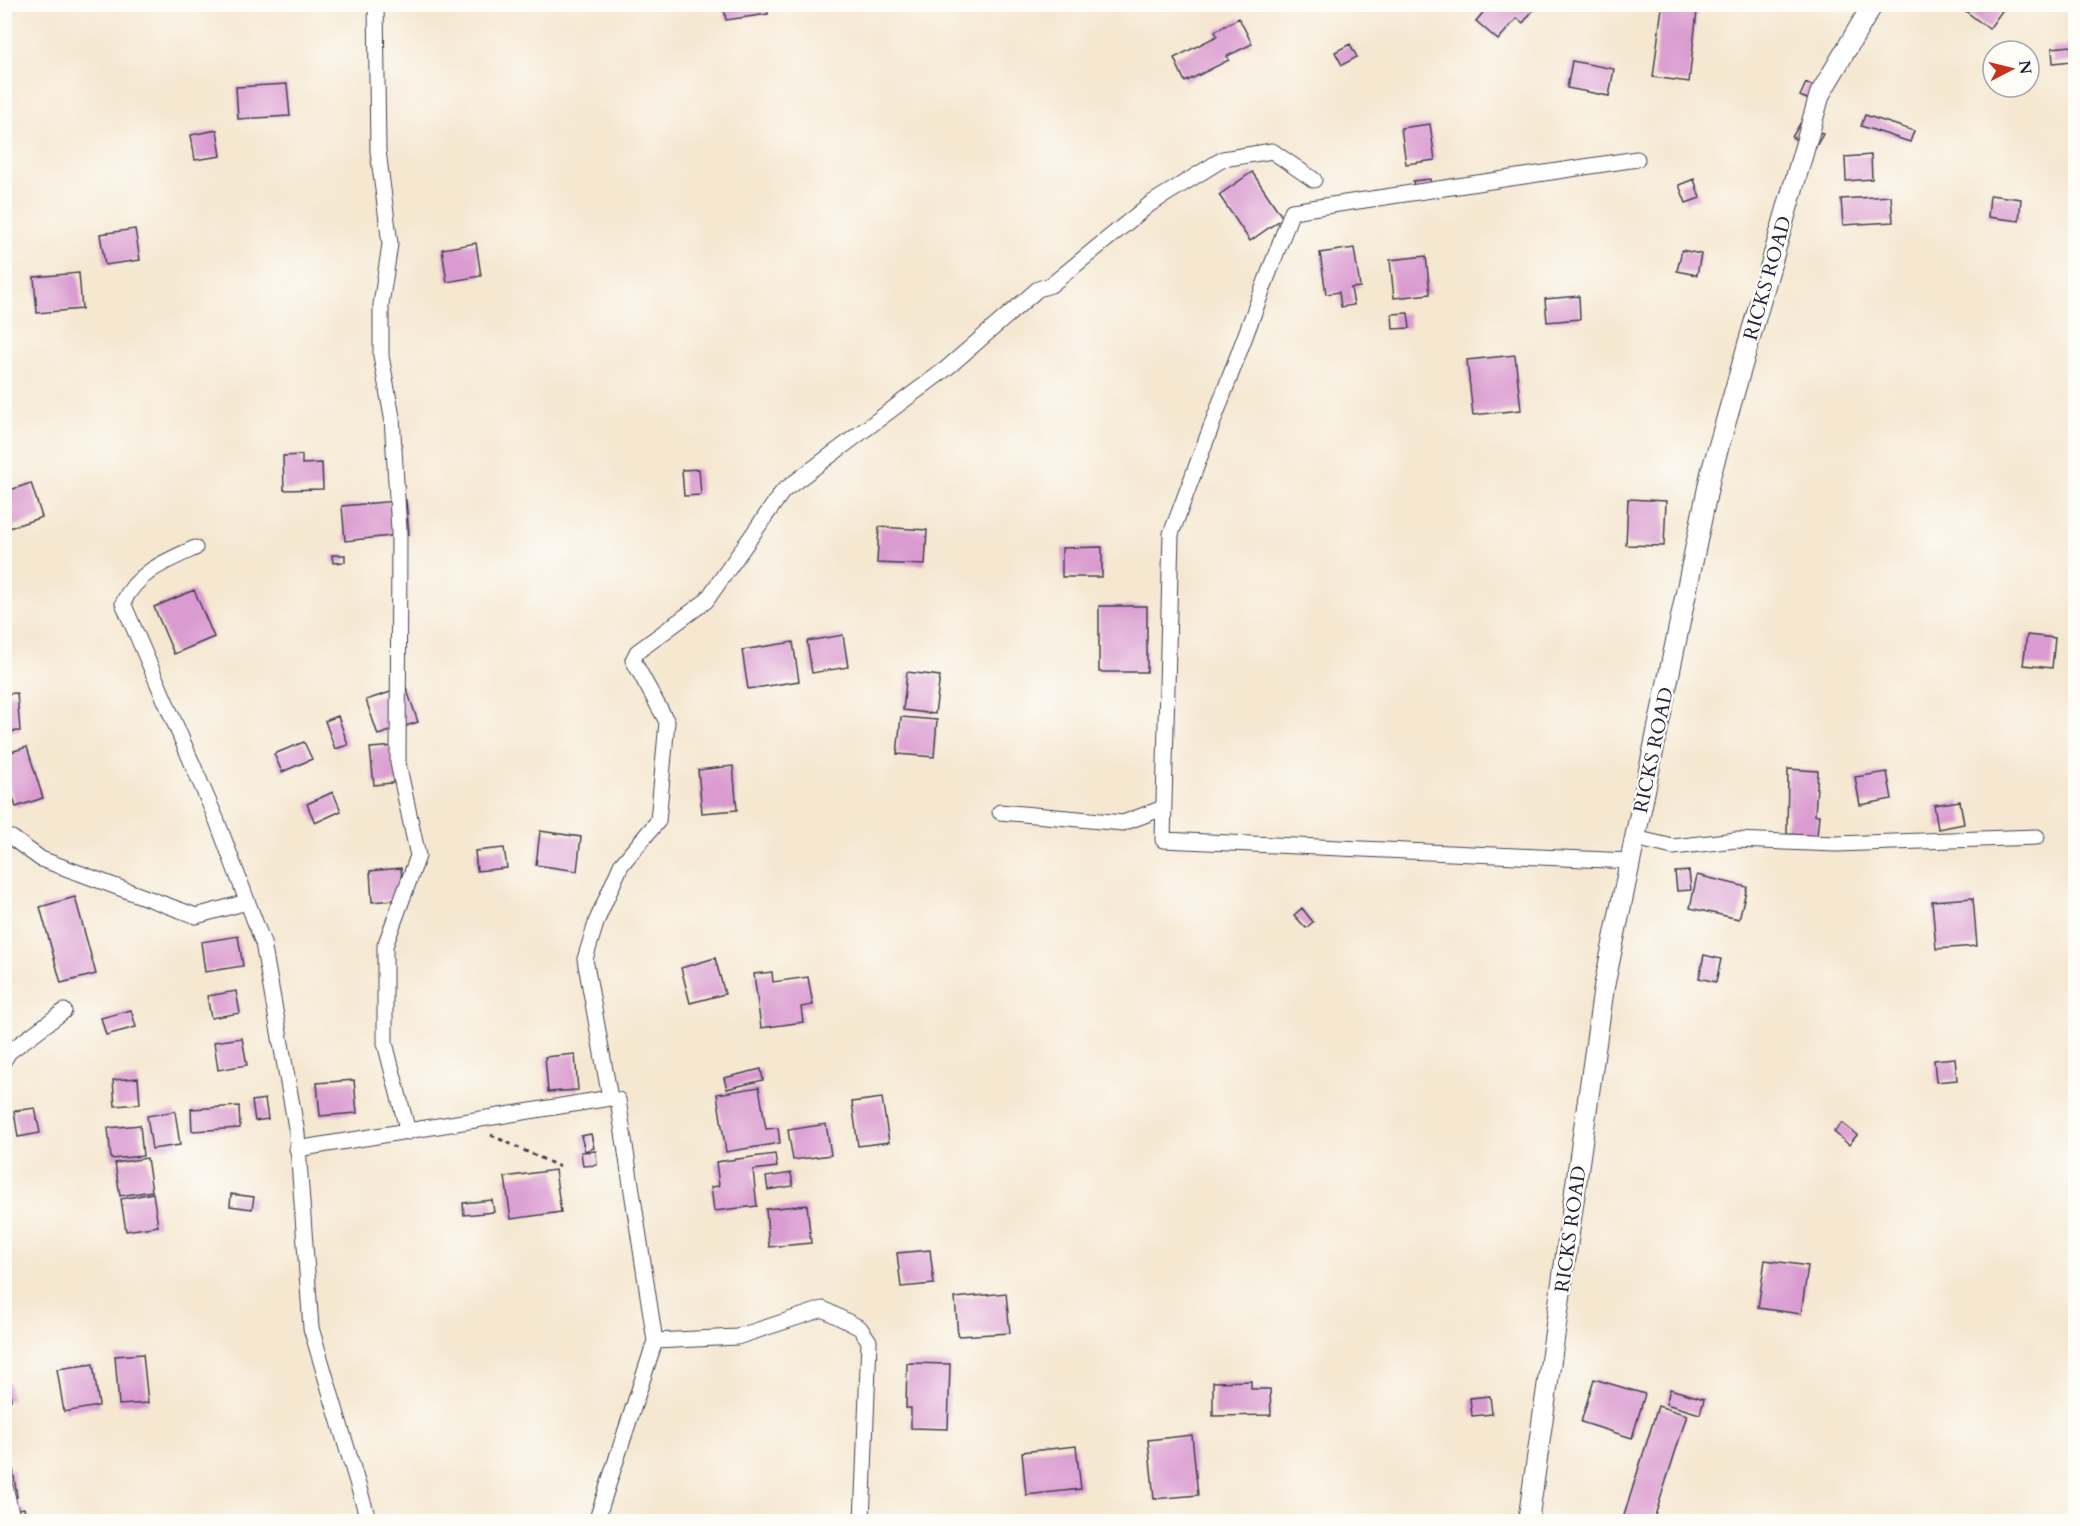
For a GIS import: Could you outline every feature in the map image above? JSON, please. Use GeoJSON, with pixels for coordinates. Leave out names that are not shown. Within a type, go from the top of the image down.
{"type":"FeatureCollection","features":[{"type":"Feature","properties":{"kind":"street"},"geometry":{"type":"LineString","coordinates":[[376,4],[378,151],[390,244],[381,304],[381,356],[392,417],[399,530],[398,763],[418,856],[385,946],[386,1043],[408,1132]]}},
{"type":"Feature","properties":{"kind":"street","name":"RICKS ROAD"},"geometry":{"type":"LineString","coordinates":[[1528,1521],[1604,987],[1711,473],[1820,94],[1873,4]]}},
{"type":"Feature","properties":{"kind":"street"},"geometry":{"type":"LineString","coordinates":[[610,1098],[585,959],[597,920],[621,865],[658,821],[667,722],[633,660],[637,652],[705,601],[783,491],[947,368],[1038,290],[1051,285],[1150,204],[1223,159],[1272,151],[1314,180]]}},
{"type":"Feature","properties":{"kind":"street"},"geometry":{"type":"LineString","coordinates":[[1630,861],[1163,840],[1163,808],[1171,534],[1292,211],[1637,159]]}},
{"type":"Feature","properties":{"kind":"street"},"geometry":{"type":"LineString","coordinates":[[195,548],[159,565],[133,583],[123,603],[216,821],[262,943],[295,1117],[311,1328],[369,1521]]}},
{"type":"Feature","properties":{"kind":"street"},"geometry":{"type":"LineString","coordinates":[[1000,812],[1123,823],[1163,808]]}},
{"type":"Feature","properties":{"kind":"street"},"geometry":{"type":"LineString","coordinates":[[1635,838],[1673,847],[1736,840],[1836,844],[2037,837]]}},
{"type":"Feature","properties":{"kind":"street"},"geometry":{"type":"LineString","coordinates":[[12,838],[41,860],[196,916],[248,902]]}},
{"type":"Feature","properties":{"kind":"street"},"geometry":{"type":"LineString","coordinates":[[4,1060],[9,1052],[64,1011]]}},
{"type":"Feature","properties":{"kind":"street"},"geometry":{"type":"LineString","coordinates":[[297,1149],[610,1098],[618,1100],[655,1341],[596,1521]]}},
{"type":"Feature","properties":{"kind":"street"},"geometry":{"type":"LineString","coordinates":[[655,1341],[737,1337],[823,1309],[860,1328],[869,1341],[862,1521]]}},
{"type":"Feature","properties":{"kind":"street"},"geometry":{"type":"LineString","coordinates":[[4,1482],[13,1521]]}},
{"type":"Feature","properties":{"kind":"path"},"geometry":{"type":"LineString","coordinates":[[465,1123],[560,1167]]}},
{"type":"Feature","properties":{"kind":"building"},"geometry":{"type":"Polygon","coordinates":[[[723,4],[767,4],[768,14],[726,20],[723,4]]]}},
{"type":"Feature","properties":{"kind":"building"},"geometry":{"type":"Polygon","coordinates":[[[1490,4],[1538,4],[1523,23],[1517,18],[1498,40],[1476,21],[1490,4]]]}},
{"type":"Feature","properties":{"kind":"building"},"geometry":{"type":"Polygon","coordinates":[[[1966,4],[2007,4],[1989,29],[1963,9],[1966,4]]]}},
{"type":"Feature","properties":{"kind":"building"},"geometry":{"type":"Polygon","coordinates":[[[1662,7],[1697,11],[1689,82],[1653,77],[1662,7]]]}},
{"type":"Feature","properties":{"kind":"building"},"geometry":{"type":"Polygon","coordinates":[[[1239,18],[1252,44],[1227,56],[1229,60],[1185,82],[1174,58],[1217,36],[1215,31],[1239,18]]]}},
{"type":"Feature","properties":{"kind":"building"},"geometry":{"type":"Polygon","coordinates":[[[1350,44],[1357,57],[1342,65],[1335,52],[1350,44]]]}},
{"type":"Feature","properties":{"kind":"building"},"geometry":{"type":"Polygon","coordinates":[[[2071,46],[2072,61],[2053,63],[2052,48],[2071,46]]]}},
{"type":"Feature","properties":{"kind":"building"},"geometry":{"type":"Polygon","coordinates":[[[1572,61],[1614,69],[1609,96],[1567,88],[1572,61]]]}},
{"type":"Feature","properties":{"kind":"building"},"geometry":{"type":"Polygon","coordinates":[[[1806,83],[1825,91],[1819,104],[1800,96],[1806,83]]]}},
{"type":"Feature","properties":{"kind":"building"},"geometry":{"type":"Polygon","coordinates":[[[287,84],[290,116],[238,119],[236,87],[287,84]]]}},
{"type":"Feature","properties":{"kind":"building"},"geometry":{"type":"Polygon","coordinates":[[[1865,115],[1914,131],[1910,142],[1861,126],[1865,115]]]}},
{"type":"Feature","properties":{"kind":"building"},"geometry":{"type":"Polygon","coordinates":[[[1801,122],[1823,134],[1814,150],[1792,137],[1801,122]]]}},
{"type":"Feature","properties":{"kind":"building"},"geometry":{"type":"Polygon","coordinates":[[[1430,124],[1435,160],[1406,164],[1401,128],[1430,124]]]}},
{"type":"Feature","properties":{"kind":"building"},"geometry":{"type":"Polygon","coordinates":[[[217,130],[221,156],[195,160],[191,135],[217,130]]]}},
{"type":"Feature","properties":{"kind":"building"},"geometry":{"type":"Polygon","coordinates":[[[1871,155],[1872,179],[1846,181],[1845,157],[1871,155]]]}},
{"type":"Feature","properties":{"kind":"building"},"geometry":{"type":"Polygon","coordinates":[[[1252,172],[1283,218],[1250,241],[1219,195],[1252,172]]]}},
{"type":"Feature","properties":{"kind":"building"},"geometry":{"type":"Polygon","coordinates":[[[1430,179],[1432,192],[1415,194],[1413,181],[1430,179]]]}},
{"type":"Feature","properties":{"kind":"building"},"geometry":{"type":"Polygon","coordinates":[[[1694,179],[1700,198],[1686,203],[1679,185],[1694,179]]]}},
{"type":"Feature","properties":{"kind":"building"},"geometry":{"type":"Polygon","coordinates":[[[1990,195],[2021,199],[2019,221],[1988,217],[1990,195]]]}},
{"type":"Feature","properties":{"kind":"building"},"geometry":{"type":"Polygon","coordinates":[[[1891,196],[1893,222],[1843,225],[1841,199],[1891,196]]]}},
{"type":"Feature","properties":{"kind":"building"},"geometry":{"type":"Polygon","coordinates":[[[135,229],[140,260],[105,265],[100,234],[135,229]]]}},
{"type":"Feature","properties":{"kind":"building"},"geometry":{"type":"Polygon","coordinates":[[[476,243],[481,276],[447,282],[442,249],[476,243]]]}},
{"type":"Feature","properties":{"kind":"building"},"geometry":{"type":"Polygon","coordinates":[[[1354,248],[1360,287],[1351,288],[1354,305],[1341,307],[1339,292],[1326,294],[1320,253],[1354,248]]]}},
{"type":"Feature","properties":{"kind":"building"},"geometry":{"type":"Polygon","coordinates":[[[1682,250],[1701,254],[1697,275],[1677,271],[1682,250]]]}},
{"type":"Feature","properties":{"kind":"building"},"geometry":{"type":"Polygon","coordinates":[[[1426,256],[1430,294],[1394,298],[1390,260],[1426,256]]]}},
{"type":"Feature","properties":{"kind":"building"},"geometry":{"type":"Polygon","coordinates":[[[79,273],[82,309],[37,313],[34,277],[79,273]]]}},
{"type":"Feature","properties":{"kind":"building"},"geometry":{"type":"Polygon","coordinates":[[[1579,296],[1580,319],[1547,322],[1545,299],[1579,296]]]}},
{"type":"Feature","properties":{"kind":"building"},"geometry":{"type":"Polygon","coordinates":[[[1408,313],[1410,328],[1393,329],[1392,314],[1408,313]]]}},
{"type":"Feature","properties":{"kind":"building"},"geometry":{"type":"Polygon","coordinates":[[[1515,355],[1521,410],[1473,415],[1467,360],[1515,355]]]}},
{"type":"Feature","properties":{"kind":"building"},"geometry":{"type":"Polygon","coordinates":[[[302,455],[302,464],[322,463],[323,489],[284,490],[283,456],[302,455]]]}},
{"type":"Feature","properties":{"kind":"building"},"geometry":{"type":"Polygon","coordinates":[[[699,469],[701,495],[684,496],[682,470],[699,469]]]}},
{"type":"Feature","properties":{"kind":"building"},"geometry":{"type":"Polygon","coordinates":[[[31,483],[42,517],[9,528],[4,513],[4,492],[31,483]]]}},
{"type":"Feature","properties":{"kind":"building"},"geometry":{"type":"Polygon","coordinates":[[[1628,499],[1666,501],[1664,546],[1626,545],[1628,499]]]}},
{"type":"Feature","properties":{"kind":"building"},"geometry":{"type":"Polygon","coordinates":[[[406,500],[409,534],[345,541],[342,506],[406,500]]]}},
{"type":"Feature","properties":{"kind":"building"},"geometry":{"type":"Polygon","coordinates":[[[879,527],[927,530],[925,565],[877,563],[879,527]]]}},
{"type":"Feature","properties":{"kind":"building"},"geometry":{"type":"Polygon","coordinates":[[[1102,547],[1102,577],[1062,577],[1062,548],[1102,547]]]}},
{"type":"Feature","properties":{"kind":"building"},"geometry":{"type":"Polygon","coordinates":[[[332,555],[345,555],[345,562],[333,563],[332,555]]]}},
{"type":"Feature","properties":{"kind":"building"},"geometry":{"type":"Polygon","coordinates":[[[194,590],[214,637],[174,654],[154,607],[194,590]]]}},
{"type":"Feature","properties":{"kind":"building"},"geometry":{"type":"Polygon","coordinates":[[[1099,606],[1147,606],[1147,672],[1099,672],[1099,606]]]}},
{"type":"Feature","properties":{"kind":"building"},"geometry":{"type":"Polygon","coordinates":[[[843,635],[848,667],[812,673],[807,641],[843,635]]]}},
{"type":"Feature","properties":{"kind":"building"},"geometry":{"type":"Polygon","coordinates":[[[2027,635],[2055,638],[2052,668],[2023,665],[2027,635]]]}},
{"type":"Feature","properties":{"kind":"building"},"geometry":{"type":"Polygon","coordinates":[[[793,642],[799,681],[748,689],[742,650],[793,642]]]}},
{"type":"Feature","properties":{"kind":"building"},"geometry":{"type":"Polygon","coordinates":[[[907,672],[940,676],[935,714],[903,710],[907,672]]]}},
{"type":"Feature","properties":{"kind":"building"},"geometry":{"type":"Polygon","coordinates":[[[406,687],[418,722],[378,735],[366,700],[406,687]]]}},
{"type":"Feature","properties":{"kind":"building"},"geometry":{"type":"Polygon","coordinates":[[[17,693],[20,731],[4,732],[4,694],[17,693]]]}},
{"type":"Feature","properties":{"kind":"building"},"geometry":{"type":"Polygon","coordinates":[[[338,716],[348,745],[335,749],[325,721],[338,716]]]}},
{"type":"Feature","properties":{"kind":"building"},"geometry":{"type":"Polygon","coordinates":[[[901,717],[937,720],[934,757],[897,754],[901,717]]]}},
{"type":"Feature","properties":{"kind":"building"},"geometry":{"type":"Polygon","coordinates":[[[304,742],[312,759],[282,772],[274,754],[304,742]]]}},
{"type":"Feature","properties":{"kind":"building"},"geometry":{"type":"Polygon","coordinates":[[[396,746],[400,782],[374,785],[370,748],[396,746]]]}},
{"type":"Feature","properties":{"kind":"building"},"geometry":{"type":"Polygon","coordinates":[[[27,747],[43,798],[16,807],[4,771],[4,754],[27,747]]]}},
{"type":"Feature","properties":{"kind":"building"},"geometry":{"type":"Polygon","coordinates":[[[733,766],[737,810],[702,813],[698,770],[733,766]]]}},
{"type":"Feature","properties":{"kind":"building"},"geometry":{"type":"Polygon","coordinates":[[[1788,769],[1818,771],[1815,815],[1819,815],[1817,836],[1787,834],[1788,769]]]}},
{"type":"Feature","properties":{"kind":"building"},"geometry":{"type":"Polygon","coordinates":[[[1887,772],[1892,799],[1860,805],[1855,777],[1887,772]]]}},
{"type":"Feature","properties":{"kind":"building"},"geometry":{"type":"Polygon","coordinates":[[[333,792],[341,811],[315,823],[307,804],[333,792]]]}},
{"type":"Feature","properties":{"kind":"building"},"geometry":{"type":"Polygon","coordinates":[[[1960,801],[1964,824],[1938,829],[1934,805],[1960,801]]]}},
{"type":"Feature","properties":{"kind":"building"},"geometry":{"type":"Polygon","coordinates":[[[540,831],[581,837],[577,871],[536,865],[540,831]]]}},
{"type":"Feature","properties":{"kind":"building"},"geometry":{"type":"Polygon","coordinates":[[[504,848],[507,868],[477,871],[475,851],[504,848]]]}},
{"type":"Feature","properties":{"kind":"building"},"geometry":{"type":"Polygon","coordinates":[[[401,868],[404,899],[372,902],[370,871],[401,868]]]}},
{"type":"Feature","properties":{"kind":"building"},"geometry":{"type":"Polygon","coordinates":[[[1689,871],[1691,890],[1677,891],[1675,872],[1689,871]]]}},
{"type":"Feature","properties":{"kind":"building"},"geometry":{"type":"Polygon","coordinates":[[[1697,875],[1747,887],[1739,919],[1690,908],[1697,875]]]}},
{"type":"Feature","properties":{"kind":"building"},"geometry":{"type":"Polygon","coordinates":[[[75,897],[96,974],[61,983],[40,907],[75,897]]]}},
{"type":"Feature","properties":{"kind":"building"},"geometry":{"type":"Polygon","coordinates":[[[1973,898],[1977,946],[1936,949],[1932,901],[1973,898]]]}},
{"type":"Feature","properties":{"kind":"building"},"geometry":{"type":"Polygon","coordinates":[[[1302,908],[1313,922],[1306,928],[1294,915],[1302,908]]]}},
{"type":"Feature","properties":{"kind":"building"},"geometry":{"type":"Polygon","coordinates":[[[238,936],[243,966],[205,972],[201,942],[238,936]]]}},
{"type":"Feature","properties":{"kind":"building"},"geometry":{"type":"Polygon","coordinates":[[[1704,955],[1721,959],[1716,982],[1699,978],[1704,955]]]}},
{"type":"Feature","properties":{"kind":"building"},"geometry":{"type":"Polygon","coordinates":[[[715,958],[725,994],[690,1003],[681,968],[715,958]]]}},
{"type":"Feature","properties":{"kind":"building"},"geometry":{"type":"Polygon","coordinates":[[[772,972],[773,982],[808,977],[813,1005],[801,1007],[803,1022],[761,1028],[754,974],[772,972]]]}},
{"type":"Feature","properties":{"kind":"building"},"geometry":{"type":"Polygon","coordinates":[[[236,991],[240,1013],[211,1018],[207,996],[236,991]]]}},
{"type":"Feature","properties":{"kind":"building"},"geometry":{"type":"Polygon","coordinates":[[[131,1010],[136,1027],[106,1035],[101,1018],[131,1010]]]}},
{"type":"Feature","properties":{"kind":"building"},"geometry":{"type":"Polygon","coordinates":[[[242,1038],[247,1065],[218,1070],[214,1042],[242,1038]]]}},
{"type":"Feature","properties":{"kind":"building"},"geometry":{"type":"Polygon","coordinates":[[[575,1054],[578,1090],[548,1092],[545,1057],[575,1054]]]}},
{"type":"Feature","properties":{"kind":"building"},"geometry":{"type":"Polygon","coordinates":[[[1955,1058],[1957,1080],[1936,1082],[1934,1060],[1955,1058]]]}},
{"type":"Feature","properties":{"kind":"building"},"geometry":{"type":"Polygon","coordinates":[[[761,1069],[763,1080],[727,1089],[724,1078],[761,1069]]]}},
{"type":"Feature","properties":{"kind":"building"},"geometry":{"type":"Polygon","coordinates":[[[138,1078],[140,1104],[115,1106],[113,1080],[138,1078]]]}},
{"type":"Feature","properties":{"kind":"building"},"geometry":{"type":"Polygon","coordinates":[[[354,1080],[357,1113],[320,1116],[317,1083],[354,1080]]]}},
{"type":"Feature","properties":{"kind":"building"},"geometry":{"type":"Polygon","coordinates":[[[759,1087],[766,1129],[778,1128],[780,1143],[726,1152],[717,1094],[759,1087]]]}},
{"type":"Feature","properties":{"kind":"building"},"geometry":{"type":"Polygon","coordinates":[[[882,1098],[889,1142],[858,1146],[852,1102],[882,1098]]]}},
{"type":"Feature","properties":{"kind":"building"},"geometry":{"type":"Polygon","coordinates":[[[265,1099],[268,1119],[255,1121],[252,1101],[265,1099]]]}},
{"type":"Feature","properties":{"kind":"building"},"geometry":{"type":"Polygon","coordinates":[[[239,1106],[240,1128],[192,1131],[191,1109],[239,1106]]]}},
{"type":"Feature","properties":{"kind":"building"},"geometry":{"type":"Polygon","coordinates":[[[35,1108],[40,1133],[18,1137],[14,1111],[35,1108]]]}},
{"type":"Feature","properties":{"kind":"building"},"geometry":{"type":"Polygon","coordinates":[[[175,1111],[180,1145],[152,1149],[147,1116],[175,1111]]]}},
{"type":"Feature","properties":{"kind":"building"},"geometry":{"type":"Polygon","coordinates":[[[1842,1123],[1857,1135],[1849,1145],[1834,1132],[1842,1123]]]}},
{"type":"Feature","properties":{"kind":"building"},"geometry":{"type":"Polygon","coordinates":[[[826,1124],[831,1155],[793,1160],[788,1130],[826,1124]]]}},
{"type":"Feature","properties":{"kind":"building"},"geometry":{"type":"Polygon","coordinates":[[[140,1125],[143,1156],[111,1159],[108,1128],[140,1125]]]}},
{"type":"Feature","properties":{"kind":"building"},"geometry":{"type":"Polygon","coordinates":[[[591,1134],[594,1148],[585,1151],[581,1136],[591,1134]]]}},
{"type":"Feature","properties":{"kind":"building"},"geometry":{"type":"Polygon","coordinates":[[[596,1151],[597,1165],[583,1166],[581,1152],[596,1151]]]}},
{"type":"Feature","properties":{"kind":"building"},"geometry":{"type":"Polygon","coordinates":[[[775,1154],[777,1167],[753,1170],[757,1206],[714,1211],[711,1187],[719,1186],[716,1162],[775,1154]]]}},
{"type":"Feature","properties":{"kind":"building"},"geometry":{"type":"Polygon","coordinates":[[[147,1158],[152,1191],[120,1196],[115,1163],[147,1158]]]}},
{"type":"Feature","properties":{"kind":"building"},"geometry":{"type":"Polygon","coordinates":[[[555,1170],[561,1212],[511,1219],[505,1177],[555,1170]]]}},
{"type":"Feature","properties":{"kind":"building"},"geometry":{"type":"Polygon","coordinates":[[[791,1173],[793,1186],[768,1190],[766,1177],[791,1173]]]}},
{"type":"Feature","properties":{"kind":"building"},"geometry":{"type":"Polygon","coordinates":[[[153,1193],[158,1226],[126,1231],[121,1199],[153,1193]]]}},
{"type":"Feature","properties":{"kind":"building"},"geometry":{"type":"Polygon","coordinates":[[[231,1194],[254,1197],[252,1209],[230,1206],[231,1194]]]}},
{"type":"Feature","properties":{"kind":"building"},"geometry":{"type":"Polygon","coordinates":[[[492,1200],[494,1212],[464,1215],[463,1203],[492,1200]]]}},
{"type":"Feature","properties":{"kind":"building"},"geometry":{"type":"Polygon","coordinates":[[[807,1205],[811,1243],[769,1247],[766,1209],[807,1205]]]}},
{"type":"Feature","properties":{"kind":"building"},"geometry":{"type":"Polygon","coordinates":[[[930,1250],[934,1284],[901,1287],[897,1253],[930,1250]]]}},
{"type":"Feature","properties":{"kind":"building"},"geometry":{"type":"Polygon","coordinates":[[[1765,1260],[1808,1266],[1801,1314],[1758,1308],[1765,1260]]]}},
{"type":"Feature","properties":{"kind":"building"},"geometry":{"type":"Polygon","coordinates":[[[1006,1293],[1010,1333],[958,1336],[955,1298],[1006,1293]]]}},
{"type":"Feature","properties":{"kind":"building"},"geometry":{"type":"Polygon","coordinates":[[[143,1354],[148,1403],[119,1405],[115,1356],[143,1354]]]}},
{"type":"Feature","properties":{"kind":"building"},"geometry":{"type":"Polygon","coordinates":[[[907,1363],[950,1364],[948,1429],[911,1428],[911,1408],[906,1408],[907,1363]]]}},
{"type":"Feature","properties":{"kind":"building"},"geometry":{"type":"Polygon","coordinates":[[[93,1364],[99,1406],[64,1412],[57,1369],[93,1364]]]}},
{"type":"Feature","properties":{"kind":"building"},"geometry":{"type":"Polygon","coordinates":[[[1594,1379],[1645,1394],[1632,1438],[1581,1422],[1594,1379]]]}},
{"type":"Feature","properties":{"kind":"building"},"geometry":{"type":"Polygon","coordinates":[[[1251,1381],[1251,1389],[1270,1389],[1271,1415],[1213,1416],[1213,1382],[1251,1381]]]}},
{"type":"Feature","properties":{"kind":"building"},"geometry":{"type":"Polygon","coordinates":[[[9,1382],[11,1400],[4,1401],[4,1383],[9,1382]]]}},
{"type":"Feature","properties":{"kind":"building"},"geometry":{"type":"Polygon","coordinates":[[[1670,1389],[1704,1399],[1700,1414],[1666,1404],[1670,1389]]]}},
{"type":"Feature","properties":{"kind":"building"},"geometry":{"type":"Polygon","coordinates":[[[1490,1396],[1492,1414],[1472,1416],[1470,1398],[1490,1396]]]}},
{"type":"Feature","properties":{"kind":"building"},"geometry":{"type":"Polygon","coordinates":[[[1658,1406],[1687,1415],[1653,1522],[1622,1522],[1658,1406]]]}},
{"type":"Feature","properties":{"kind":"building"},"geometry":{"type":"Polygon","coordinates":[[[1192,1435],[1198,1495],[1154,1499],[1148,1440],[1192,1435]]]}},
{"type":"Feature","properties":{"kind":"building"},"geometry":{"type":"Polygon","coordinates":[[[1076,1446],[1081,1489],[1026,1495],[1022,1452],[1076,1446]]]}},
{"type":"Feature","properties":{"kind":"building"},"geometry":{"type":"Polygon","coordinates":[[[13,1469],[17,1497],[4,1499],[4,1471],[13,1469]]]}},
{"type":"Feature","properties":{"kind":"building"},"geometry":{"type":"Polygon","coordinates":[[[24,1508],[27,1522],[4,1522],[4,1511],[24,1508]]]}}]}
